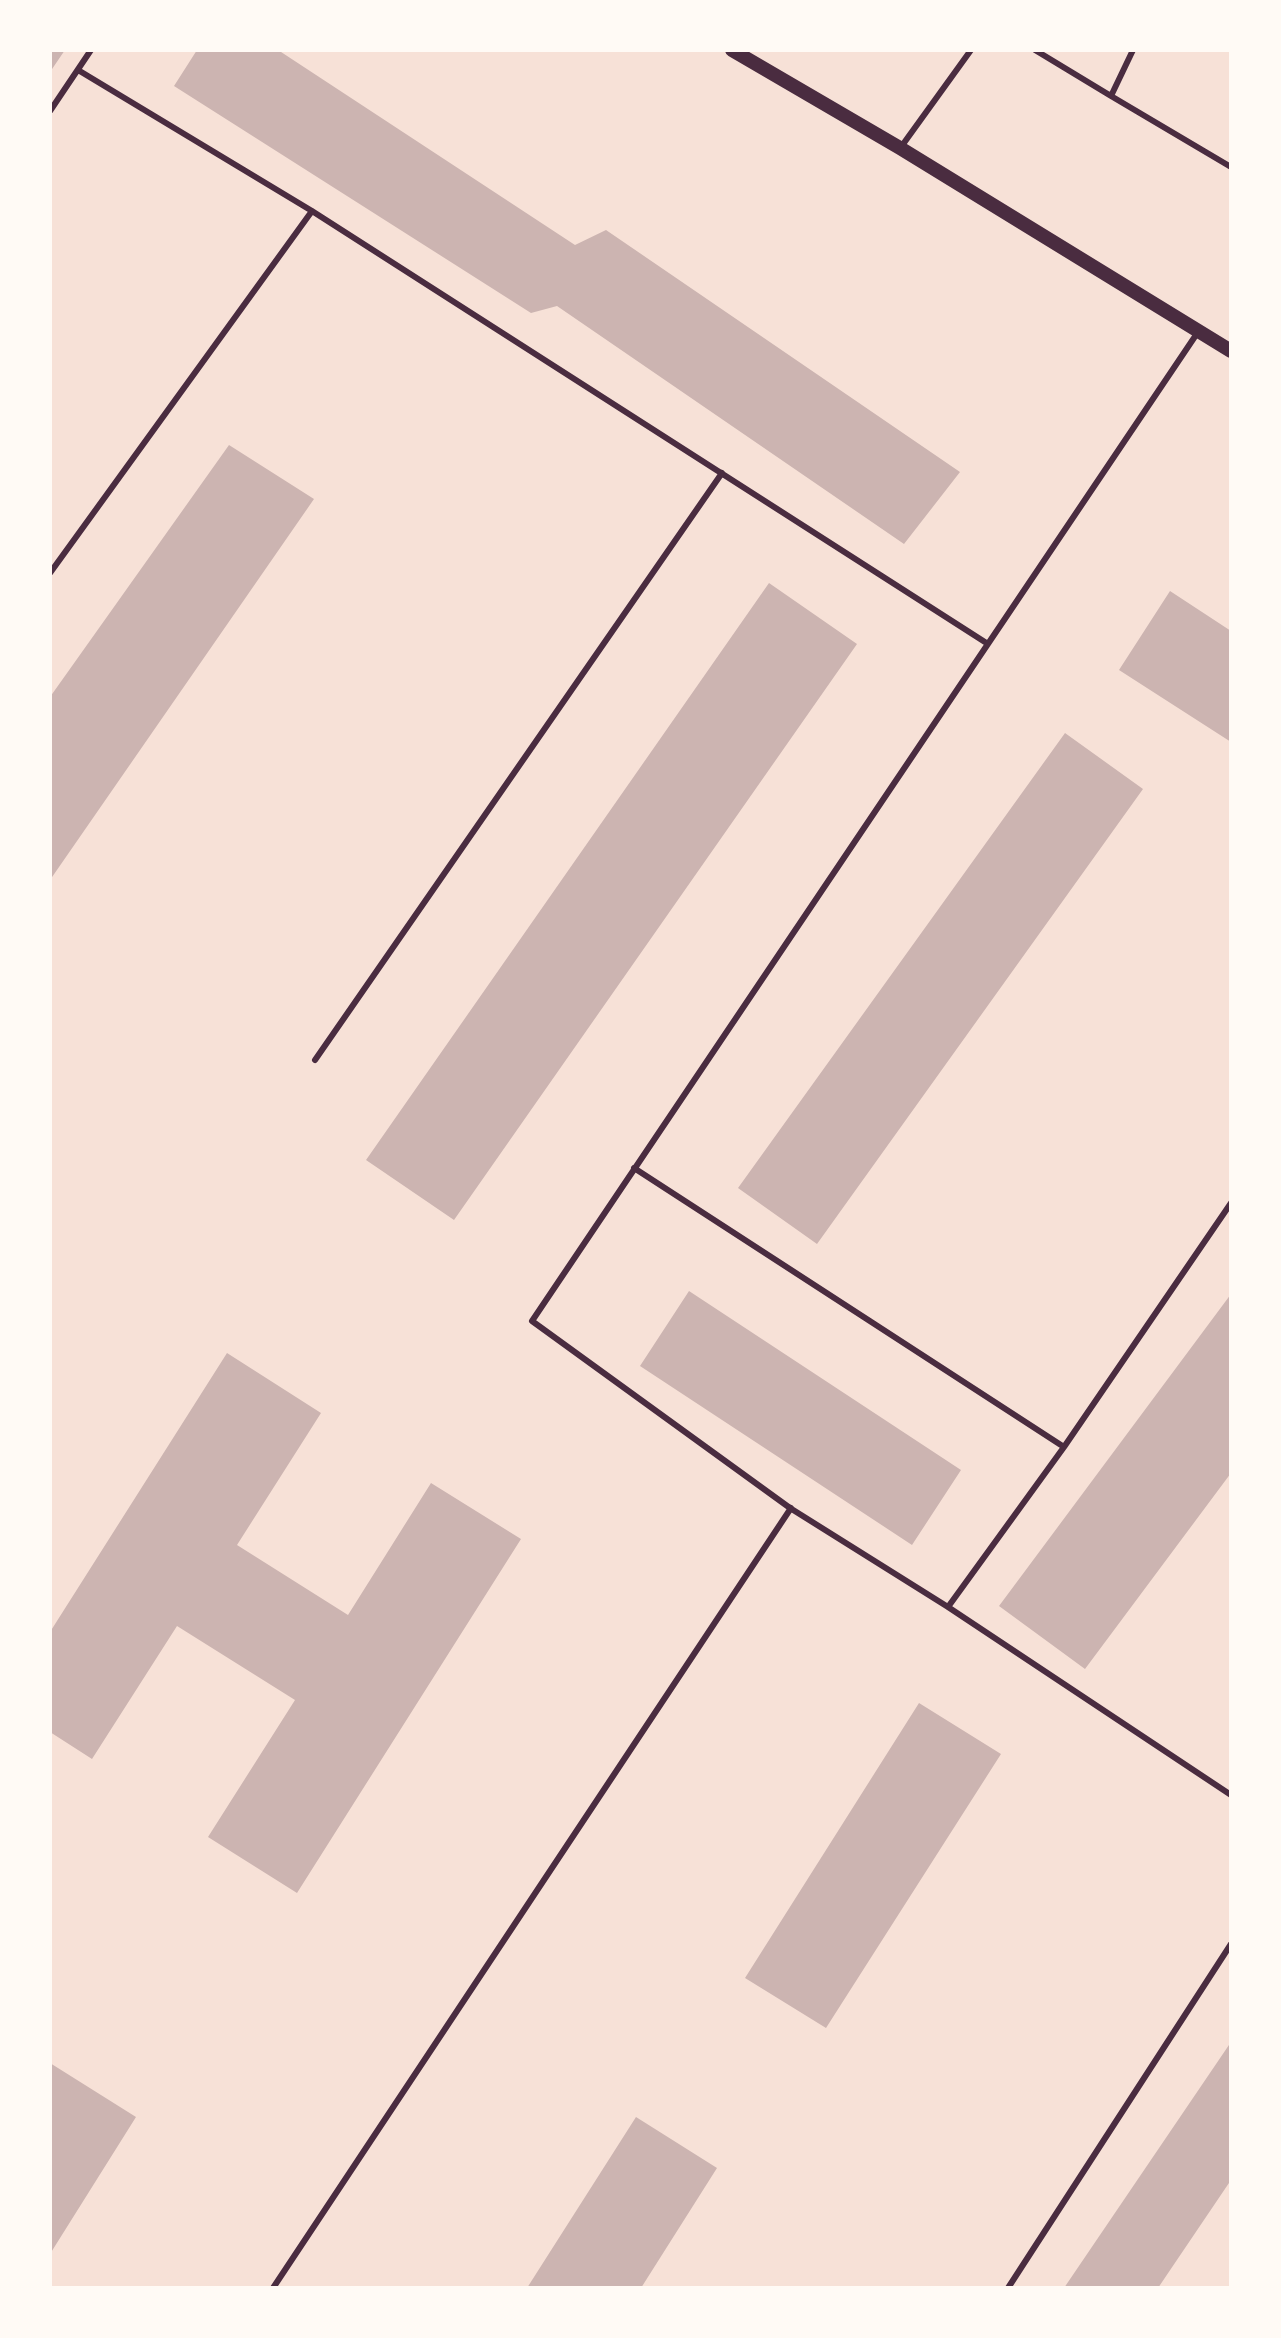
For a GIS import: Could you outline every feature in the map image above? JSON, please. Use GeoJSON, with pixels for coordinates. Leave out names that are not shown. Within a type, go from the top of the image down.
{"type":"FeatureCollection","features":[{"type":"Feature","properties":{"kind":"street"},"geometry":{"type":"LineString","coordinates":[[732,50],[900,148],[1231,351]]}},
{"type":"Feature","properties":{"kind":"lane"},"geometry":{"type":"LineString","coordinates":[[50,111],[91,50]]}},
{"type":"Feature","properties":{"kind":"lane"},"geometry":{"type":"LineString","coordinates":[[900,148],[971,50]]}},
{"type":"Feature","properties":{"kind":"lane"},"geometry":{"type":"LineString","coordinates":[[1035,50],[1231,167]]}},
{"type":"Feature","properties":{"kind":"lane"},"geometry":{"type":"LineString","coordinates":[[1111,96],[1133,50]]}},
{"type":"Feature","properties":{"kind":"lane"},"geometry":{"type":"LineString","coordinates":[[78,70],[312,211],[988,644]]}},
{"type":"Feature","properties":{"kind":"lane"},"geometry":{"type":"LineString","coordinates":[[50,573],[312,211]]}},
{"type":"Feature","properties":{"kind":"lane"},"geometry":{"type":"LineString","coordinates":[[1198,332],[532,1321],[791,1508],[948,1607],[1231,1795]]}},
{"type":"Feature","properties":{"kind":"lane"},"geometry":{"type":"LineString","coordinates":[[315,1060],[722,473]]}},
{"type":"Feature","properties":{"kind":"lane"},"geometry":{"type":"LineString","coordinates":[[634,1168],[1064,1447]]}},
{"type":"Feature","properties":{"kind":"lane"},"geometry":{"type":"LineString","coordinates":[[948,1607],[1064,1447],[1231,1203]]}},
{"type":"Feature","properties":{"kind":"lane"},"geometry":{"type":"LineString","coordinates":[[273,2288],[791,1508]]}},
{"type":"Feature","properties":{"kind":"lane"},"geometry":{"type":"LineString","coordinates":[[1008,2288],[1231,1944]]}},
{"type":"Feature","properties":{"kind":"building"},"geometry":{"type":"Polygon","coordinates":[[[50,50],[65,50],[50,72],[50,50]]]}},
{"type":"Feature","properties":{"kind":"building"},"geometry":{"type":"Polygon","coordinates":[[[197,50],[278,50],[575,245],[606,230],[960,472],[904,544],[557,306],[531,313],[174,86],[197,50]]]}},
{"type":"Feature","properties":{"kind":"building"},"geometry":{"type":"Polygon","coordinates":[[[229,445],[314,499],[50,880],[50,697],[229,445]]]}},
{"type":"Feature","properties":{"kind":"building"},"geometry":{"type":"Polygon","coordinates":[[[769,583],[857,644],[454,1220],[366,1160],[769,583]]]}},
{"type":"Feature","properties":{"kind":"building"},"geometry":{"type":"Polygon","coordinates":[[[1170,591],[1231,631],[1231,742],[1119,670],[1170,591]]]}},
{"type":"Feature","properties":{"kind":"building"},"geometry":{"type":"Polygon","coordinates":[[[1065,733],[1143,789],[817,1244],[738,1188],[1065,733]]]}},
{"type":"Feature","properties":{"kind":"building"},"geometry":{"type":"Polygon","coordinates":[[[689,1291],[961,1470],[912,1545],[640,1366],[689,1291]]]}},
{"type":"Feature","properties":{"kind":"building"},"geometry":{"type":"Polygon","coordinates":[[[1231,1294],[1231,1473],[1085,1669],[999,1606],[1231,1294]]]}},
{"type":"Feature","properties":{"kind":"building"},"geometry":{"type":"Polygon","coordinates":[[[227,1353],[321,1413],[237,1545],[348,1615],[431,1483],[521,1539],[297,1893],[208,1837],[295,1700],[177,1626],[92,1759],[50,1732],[50,1632],[227,1353]]]}},
{"type":"Feature","properties":{"kind":"building"},"geometry":{"type":"Polygon","coordinates":[[[919,1703],[1001,1754],[826,2028],[745,1978],[919,1703]]]}},
{"type":"Feature","properties":{"kind":"building"},"geometry":{"type":"Polygon","coordinates":[[[1231,2042],[1231,2180],[1158,2288],[1064,2288],[1231,2042]]]}},
{"type":"Feature","properties":{"kind":"building"},"geometry":{"type":"Polygon","coordinates":[[[50,2063],[136,2117],[50,2254],[50,2063]]]}},
{"type":"Feature","properties":{"kind":"building"},"geometry":{"type":"Polygon","coordinates":[[[636,2117],[717,2168],[641,2288],[527,2288],[636,2117]]]}}]}
